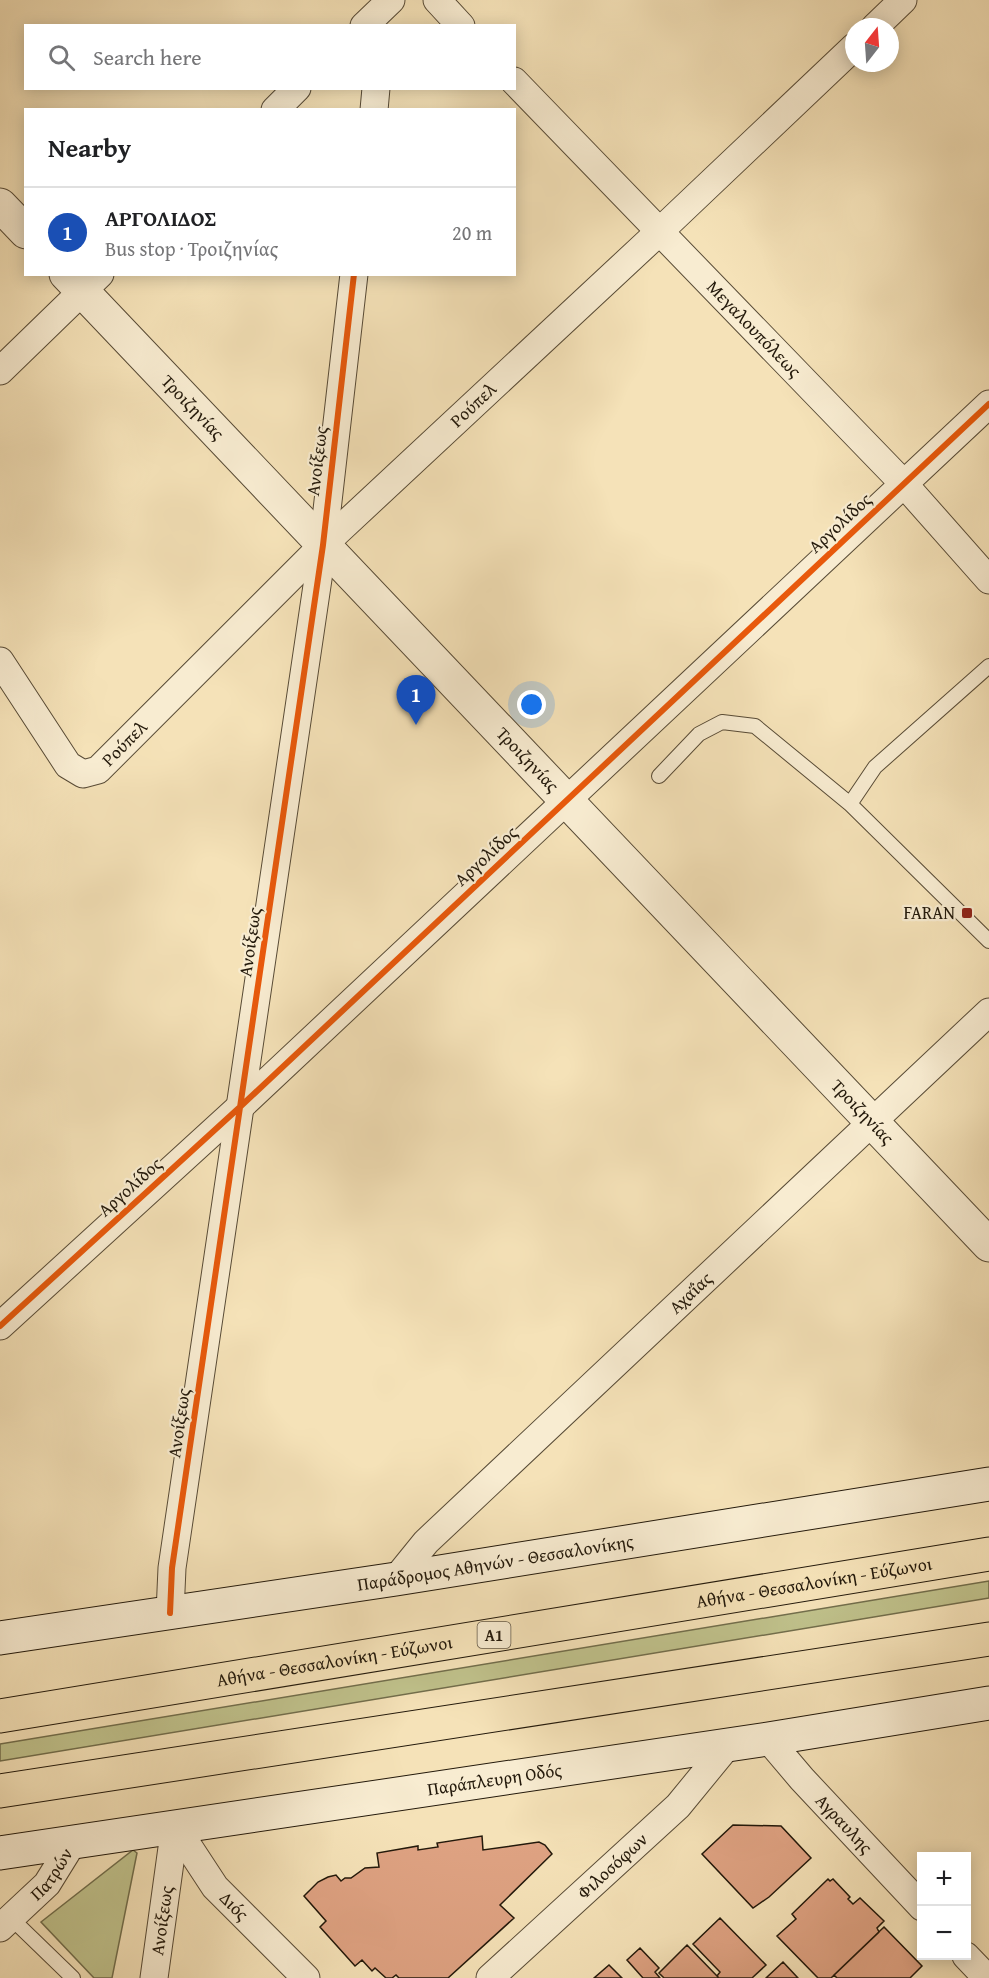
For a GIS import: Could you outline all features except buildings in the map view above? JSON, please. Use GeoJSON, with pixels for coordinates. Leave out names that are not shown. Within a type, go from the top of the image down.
{"type":"FeatureCollection","features":[{"type":"Feature","properties":{"kind":"highway","name":"Αθήνα - Θεσσαλονίκη - Εύζωνοι"},"geometry":{"type":"LineString","coordinates":[[0,1716],[989,1554]]}},
{"type":"Feature","properties":{"kind":"highway"},"geometry":{"type":"LineString","coordinates":[[0,1791],[989,1639]]}},
{"type":"Feature","properties":{"kind":"main road"},"geometry":{"type":"LineString","coordinates":[[0,206],[24,230]]}},
{"type":"Feature","properties":{"kind":"main road","name":"Τροιζηνίας"},"geometry":{"type":"LineString","coordinates":[[82,280],[323,545],[989,1245]]}},
{"type":"Feature","properties":{"kind":"main road","name":"Παράδρομος Αθηνών - Θεσσαλονίκης"},"geometry":{"type":"LineString","coordinates":[[0,1638],[396,1580],[989,1484]]}},
{"type":"Feature","properties":{"kind":"main road","name":"Παράπλευρη Οδός"},"geometry":{"type":"LineString","coordinates":[[0,1853],[768,1739],[989,1703]]}},
{"type":"Feature","properties":{"kind":"street"},"geometry":{"type":"LineString","coordinates":[[437,0],[459,24]]}},
{"type":"Feature","properties":{"kind":"street"},"geometry":{"type":"LineString","coordinates":[[884,18],[903,0]]}},
{"type":"Feature","properties":{"kind":"street"},"geometry":{"type":"LineString","coordinates":[[367,24],[387,8]]}},
{"type":"Feature","properties":{"kind":"street","name":"Ρούπελ"},"geometry":{"type":"LineString","coordinates":[[0,662],[69,765],[84,774],[98,770],[323,545],[845,56]]}},
{"type":"Feature","properties":{"kind":"street","name":"Μεγαλουπόλεως"},"geometry":{"type":"LineString","coordinates":[[516,83],[904,484],[989,580]]}},
{"type":"Feature","properties":{"kind":"street"},"geometry":{"type":"LineString","coordinates":[[277,108],[295,90]]}},
{"type":"Feature","properties":{"kind":"street"},"geometry":{"type":"LineString","coordinates":[[374,108],[376,90]]}},
{"type":"Feature","properties":{"kind":"street","name":"Ανοίξεως"},"geometry":{"type":"LineString","coordinates":[[170,1613],[174,1557],[323,545],[354,276]]}},
{"type":"Feature","properties":{"kind":"street"},"geometry":{"type":"LineString","coordinates":[[0,371],[82,280]]}},
{"type":"Feature","properties":{"kind":"street","name":"Αργολίδος"},"geometry":{"type":"LineString","coordinates":[[0,1326],[241,1106],[989,404]]}},
{"type":"Feature","properties":{"kind":"street","name":"Αχαΐας"},"geometry":{"type":"LineString","coordinates":[[396,1580],[426,1542],[989,1012]]}},
{"type":"Feature","properties":{"kind":"street","name":"Αγραυλης"},"geometry":{"type":"LineString","coordinates":[[768,1739],[920,1906]]}},
{"type":"Feature","properties":{"kind":"street","name":"Φιλοσόφων"},"geometry":{"type":"LineString","coordinates":[[490,1978],[678,1806],[728,1745]]}},
{"type":"Feature","properties":{"kind":"street","name":"Ανοίξεως"},"geometry":{"type":"LineString","coordinates":[[154,1978],[176,1826]]}},
{"type":"Feature","properties":{"kind":"street","name":"Διός"},"geometry":{"type":"LineString","coordinates":[[176,1826],[215,1887],[306,1978]]}},
{"type":"Feature","properties":{"kind":"street","name":"Πατρών"},"geometry":{"type":"LineString","coordinates":[[5,1923],[47,1884],[74,1842]]}},
{"type":"Feature","properties":{"kind":"street"},"geometry":{"type":"LineString","coordinates":[[970,1960],[987,1978]]}},
{"type":"Feature","properties":{"kind":"lane"},"geometry":{"type":"LineString","coordinates":[[850,804],[875,767],[989,666]]}},
{"type":"Feature","properties":{"kind":"lane"},"geometry":{"type":"LineString","coordinates":[[658,776],[699,734],[722,722],[755,726],[850,804],[989,941]]}},
{"type":"Feature","properties":{"kind":"lane"},"geometry":{"type":"LineString","coordinates":[[5,1923],[73,1978]]}},
{"type":"Feature","properties":{"kind":"green space"},"geometry":{"type":"Polygon","coordinates":[[[989,1581],[989,1598],[0,1761],[0,1744],[989,1581]]]}},
{"type":"Feature","properties":{"kind":"green space"},"geometry":{"type":"Polygon","coordinates":[[[133,1850],[137,1853],[112,1978],[94,1978],[41,1922],[133,1850]]]}},
{"type":"Feature","properties":{"kind":"cycle path"},"geometry":{"type":"LineString","coordinates":[[170,1613],[172,1568],[323,545],[354,276]]}},
{"type":"Feature","properties":{"kind":"cycle path"},"geometry":{"type":"LineString","coordinates":[[0,1326],[241,1106],[989,404]]}},
{"type":"Feature","properties":{"kind":"place","name":"ΑΡΓΟΛΙΔΟΣ"},"geometry":{"type":"Point","coordinates":[416,725]}},
{"type":"Feature","properties":{"kind":"place","name":"FARAN"},"geometry":{"type":"Point","coordinates":[967,913]}}]}
